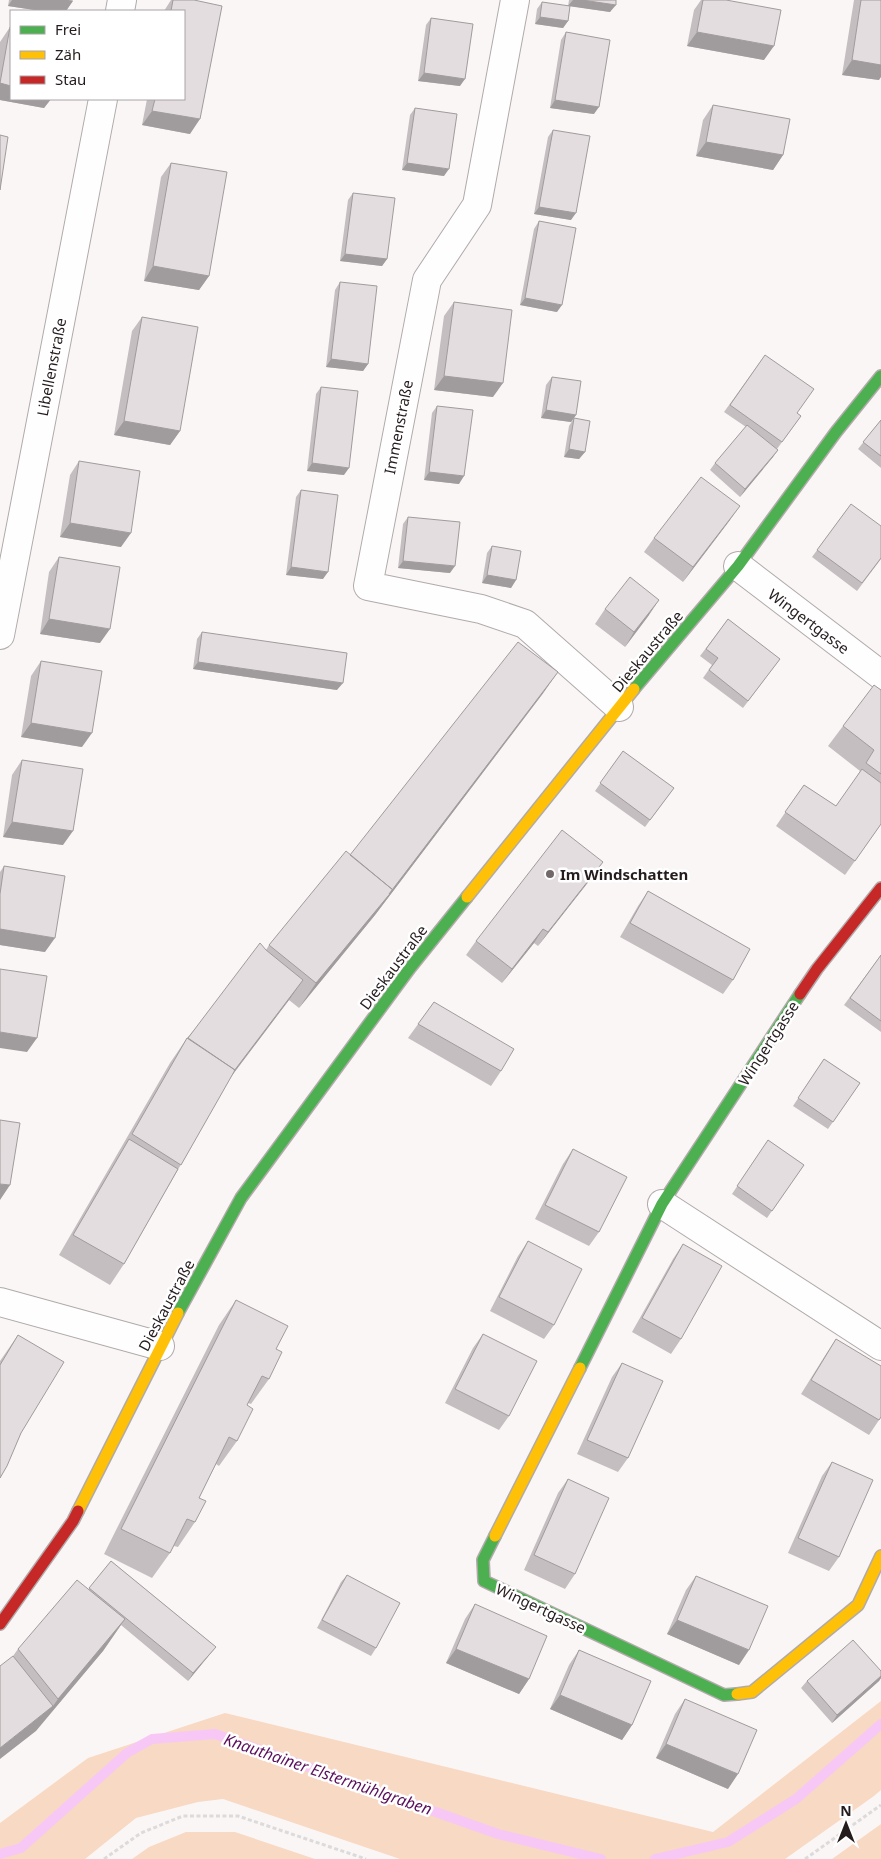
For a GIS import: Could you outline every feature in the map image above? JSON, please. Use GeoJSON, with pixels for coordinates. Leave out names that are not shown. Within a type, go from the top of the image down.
{"type":"FeatureCollection","features":[{"type":"Feature","properties":{"kind":"main road","name":"Dieskaustraße"},"geometry":{"type":"LineString","coordinates":[[0,1624],[73,1521],[160,1346],[241,1198],[410,968],[619,707],[738,566],[836,432],[881,376]]}},
{"type":"Feature","properties":{"kind":"main road","name":"Wingertgasse"},"geometry":{"type":"LineString","coordinates":[[881,888],[817,969],[662,1204],[483,1560],[484,1581],[724,1695],[752,1692],[858,1605],[881,1556]]}},
{"type":"Feature","properties":{"kind":"street","name":"Immenstraße"},"geometry":{"type":"LineString","coordinates":[[516,0],[477,204],[427,280],[368,586],[481,609],[525,624],[619,707]]}},
{"type":"Feature","properties":{"kind":"street","name":"Libellenstraße"},"geometry":{"type":"LineString","coordinates":[[0,635],[103,100]]}},
{"type":"Feature","properties":{"kind":"street","name":"Wingertgasse"},"geometry":{"type":"LineString","coordinates":[[738,566],[881,675]]}},
{"type":"Feature","properties":{"kind":"street"},"geometry":{"type":"LineString","coordinates":[[662,1204],[881,1346]]}},
{"type":"Feature","properties":{"kind":"street"},"geometry":{"type":"LineString","coordinates":[[0,1302],[160,1346]]}},
{"type":"Feature","properties":{"kind":"path"},"geometry":{"type":"LineString","coordinates":[[805,1859],[881,1805]]}},
{"type":"Feature","properties":{"kind":"path"},"geometry":{"type":"LineString","coordinates":[[104,1859],[141,1833],[184,1816],[238,1816],[366,1859]]}},
{"type":"Feature","properties":{"kind":"shaded area"},"geometry":{"type":"Polygon","coordinates":[[[881,1701],[881,1790],[785,1859],[400,1859],[223,1799],[198,1802],[136,1818],[85,1859],[0,1859],[0,1823],[88,1758],[225,1713],[713,1832],[881,1701]]]}},
{"type":"Feature","properties":{"kind":"shaded area"},"geometry":{"type":"Polygon","coordinates":[[[881,1824],[881,1859],[832,1859],[881,1824]]]}},
{"type":"Feature","properties":{"kind":"shaded area"},"geometry":{"type":"Polygon","coordinates":[[[186,1832],[235,1832],[315,1859],[132,1859],[149,1847],[186,1832]]]}},
{"type":"Feature","properties":{"kind":"building"},"geometry":{"type":"Polygon","coordinates":[[[173,0],[194,0],[222,6],[200,119],[152,111],[155,100],[185,100],[185,10],[171,10],[173,0]]]}},
{"type":"Feature","properties":{"kind":"building"},"geometry":{"type":"Polygon","coordinates":[[[582,0],[616,0],[616,5],[582,0]]]}},
{"type":"Feature","properties":{"kind":"building"},"geometry":{"type":"Polygon","coordinates":[[[703,0],[726,0],[781,10],[774,46],[697,32],[703,0]]]}},
{"type":"Feature","properties":{"kind":"building"},"geometry":{"type":"Polygon","coordinates":[[[861,0],[881,0],[881,65],[852,60],[861,0]]]}},
{"type":"Feature","properties":{"kind":"building"},"geometry":{"type":"Polygon","coordinates":[[[542,2],[570,6],[568,21],[540,17],[542,2]]]}},
{"type":"Feature","properties":{"kind":"building"},"geometry":{"type":"Polygon","coordinates":[[[431,18],[473,24],[465,79],[424,73],[431,18]]]}},
{"type":"Feature","properties":{"kind":"building"},"geometry":{"type":"Polygon","coordinates":[[[10,27],[10,86],[0,83],[10,27]]]}},
{"type":"Feature","properties":{"kind":"building"},"geometry":{"type":"Polygon","coordinates":[[[566,32],[610,40],[599,107],[555,100],[566,32]]]}},
{"type":"Feature","properties":{"kind":"building"},"geometry":{"type":"Polygon","coordinates":[[[713,105],[790,119],[783,155],[706,142],[713,105]]]}},
{"type":"Feature","properties":{"kind":"building"},"geometry":{"type":"Polygon","coordinates":[[[415,108],[457,114],[449,169],[407,163],[415,108]]]}},
{"type":"Feature","properties":{"kind":"building"},"geometry":{"type":"Polygon","coordinates":[[[553,130],[590,136],[576,213],[539,207],[553,130]]]}},
{"type":"Feature","properties":{"kind":"building"},"geometry":{"type":"Polygon","coordinates":[[[0,135],[8,137],[0,190],[0,135]]]}},
{"type":"Feature","properties":{"kind":"building"},"geometry":{"type":"Polygon","coordinates":[[[171,163],[227,172],[209,276],[153,266],[171,163]]]}},
{"type":"Feature","properties":{"kind":"building"},"geometry":{"type":"Polygon","coordinates":[[[353,193],[395,198],[387,259],[345,254],[353,193]]]}},
{"type":"Feature","properties":{"kind":"building"},"geometry":{"type":"Polygon","coordinates":[[[539,221],[576,228],[562,305],[525,298],[539,221]]]}},
{"type":"Feature","properties":{"kind":"building"},"geometry":{"type":"Polygon","coordinates":[[[340,282],[377,286],[368,364],[331,359],[340,282]]]}},
{"type":"Feature","properties":{"kind":"building"},"geometry":{"type":"Polygon","coordinates":[[[454,302],[512,310],[503,383],[444,376],[454,302]]]}},
{"type":"Feature","properties":{"kind":"building"},"geometry":{"type":"Polygon","coordinates":[[[142,317],[198,327],[180,431],[124,421],[142,317]]]}},
{"type":"Feature","properties":{"kind":"building"},"geometry":{"type":"Polygon","coordinates":[[[765,355],[814,389],[797,413],[801,416],[782,442],[730,405],[765,355]]]}},
{"type":"Feature","properties":{"kind":"building"},"geometry":{"type":"Polygon","coordinates":[[[552,377],[581,381],[576,415],[546,410],[552,377]]]}},
{"type":"Feature","properties":{"kind":"building"},"geometry":{"type":"Polygon","coordinates":[[[321,387],[358,391],[349,468],[312,463],[321,387]]]}},
{"type":"Feature","properties":{"kind":"building"},"geometry":{"type":"Polygon","coordinates":[[[437,406],[473,410],[464,476],[429,472],[437,406]]]}},
{"type":"Feature","properties":{"kind":"building"},"geometry":{"type":"Polygon","coordinates":[[[574,418],[590,421],[585,452],[569,449],[574,418]]]}},
{"type":"Feature","properties":{"kind":"building"},"geometry":{"type":"Polygon","coordinates":[[[881,420],[881,456],[863,442],[881,420]]]}},
{"type":"Feature","properties":{"kind":"building"},"geometry":{"type":"Polygon","coordinates":[[[747,425],[778,450],[745,489],[715,463],[747,425]]]}},
{"type":"Feature","properties":{"kind":"building"},"geometry":{"type":"Polygon","coordinates":[[[79,461],[140,471],[131,533],[70,523],[79,461]]]}},
{"type":"Feature","properties":{"kind":"building"},"geometry":{"type":"Polygon","coordinates":[[[701,477],[740,506],[693,567],[654,538],[701,477]]]}},
{"type":"Feature","properties":{"kind":"building"},"geometry":{"type":"Polygon","coordinates":[[[301,490],[338,495],[328,572],[291,567],[301,490]]]}},
{"type":"Feature","properties":{"kind":"building"},"geometry":{"type":"Polygon","coordinates":[[[851,504],[881,526],[881,558],[862,583],[817,550],[851,504]]]}},
{"type":"Feature","properties":{"kind":"building"},"geometry":{"type":"Polygon","coordinates":[[[408,517],[460,522],[455,566],[403,561],[408,517]]]}},
{"type":"Feature","properties":{"kind":"building"},"geometry":{"type":"Polygon","coordinates":[[[492,546],[521,551],[516,580],[487,575],[492,546]]]}},
{"type":"Feature","properties":{"kind":"building"},"geometry":{"type":"Polygon","coordinates":[[[59,557],[120,567],[110,629],[49,619],[59,557]]]}},
{"type":"Feature","properties":{"kind":"building"},"geometry":{"type":"Polygon","coordinates":[[[630,577],[659,600],[634,632],[605,609],[630,577]]]}},
{"type":"Feature","properties":{"kind":"building"},"geometry":{"type":"Polygon","coordinates":[[[728,619],[780,659],[748,701],[709,670],[718,658],[706,649],[728,619]]]}},
{"type":"Feature","properties":{"kind":"building"},"geometry":{"type":"Polygon","coordinates":[[[202,632],[347,653],[343,683],[198,662],[202,632]]]}},
{"type":"Feature","properties":{"kind":"building"},"geometry":{"type":"Polygon","coordinates":[[[518,642],[558,672],[392,890],[350,855],[518,642]]]}},
{"type":"Feature","properties":{"kind":"building"},"geometry":{"type":"Polygon","coordinates":[[[41,661],[102,671],[92,733],[31,723],[41,661]]]}},
{"type":"Feature","properties":{"kind":"building"},"geometry":{"type":"Polygon","coordinates":[[[874,685],[881,690],[881,774],[866,763],[874,750],[843,726],[874,685]]]}},
{"type":"Feature","properties":{"kind":"building"},"geometry":{"type":"Polygon","coordinates":[[[623,751],[674,788],[650,820],[600,783],[623,751]]]}},
{"type":"Feature","properties":{"kind":"building"},"geometry":{"type":"Polygon","coordinates":[[[22,760],[83,769],[73,831],[12,822],[22,760]]]}},
{"type":"Feature","properties":{"kind":"building"},"geometry":{"type":"Polygon","coordinates":[[[862,769],[881,783],[881,824],[855,861],[785,812],[804,785],[836,806],[862,769]]]}},
{"type":"Feature","properties":{"kind":"building"},"geometry":{"type":"Polygon","coordinates":[[[562,830],[603,862],[548,932],[543,929],[512,969],[476,941],[562,830]]]}},
{"type":"Feature","properties":{"kind":"building"},"geometry":{"type":"Polygon","coordinates":[[[346,851],[393,890],[316,983],[269,945],[346,851]]]}},
{"type":"Feature","properties":{"kind":"building"},"geometry":{"type":"Polygon","coordinates":[[[4,866],[65,876],[55,938],[0,929],[0,894],[4,866]]]}},
{"type":"Feature","properties":{"kind":"building"},"geometry":{"type":"Polygon","coordinates":[[[648,891],[750,949],[733,980],[630,923],[648,891]]]}},
{"type":"Feature","properties":{"kind":"building"},"geometry":{"type":"Polygon","coordinates":[[[260,943],[303,980],[235,1070],[188,1038],[260,943]]]}},
{"type":"Feature","properties":{"kind":"building"},"geometry":{"type":"Polygon","coordinates":[[[881,955],[881,1021],[850,998],[881,955]]]}},
{"type":"Feature","properties":{"kind":"building"},"geometry":{"type":"Polygon","coordinates":[[[0,969],[47,976],[37,1038],[0,1032],[0,969]]]}},
{"type":"Feature","properties":{"kind":"building"},"geometry":{"type":"Polygon","coordinates":[[[434,1002],[514,1049],[501,1071],[418,1024],[434,1002]]]}},
{"type":"Feature","properties":{"kind":"building"},"geometry":{"type":"Polygon","coordinates":[[[187,1038],[235,1070],[181,1165],[132,1134],[187,1038]]]}},
{"type":"Feature","properties":{"kind":"building"},"geometry":{"type":"Polygon","coordinates":[[[824,1059],[860,1083],[833,1122],[798,1098],[824,1059]]]}},
{"type":"Feature","properties":{"kind":"building"},"geometry":{"type":"Polygon","coordinates":[[[0,1120],[20,1123],[10,1185],[0,1184],[0,1120]]]}},
{"type":"Feature","properties":{"kind":"building"},"geometry":{"type":"Polygon","coordinates":[[[129,1139],[178,1169],[124,1264],[73,1235],[129,1139]]]}},
{"type":"Feature","properties":{"kind":"building"},"geometry":{"type":"Polygon","coordinates":[[[768,1140],[804,1165],[772,1211],[737,1186],[768,1140]]]}},
{"type":"Feature","properties":{"kind":"building"},"geometry":{"type":"Polygon","coordinates":[[[573,1149],[627,1177],[599,1232],[545,1205],[573,1149]]]}},
{"type":"Feature","properties":{"kind":"building"},"geometry":{"type":"Polygon","coordinates":[[[528,1241],[582,1269],[554,1325],[499,1297],[528,1241]]]}},
{"type":"Feature","properties":{"kind":"building"},"geometry":{"type":"Polygon","coordinates":[[[683,1244],[722,1266],[681,1339],[642,1318],[683,1244]]]}},
{"type":"Feature","properties":{"kind":"building"},"geometry":{"type":"Polygon","coordinates":[[[236,1300],[288,1326],[276,1349],[282,1352],[269,1379],[262,1376],[247,1405],[253,1409],[237,1441],[229,1437],[199,1498],[206,1501],[195,1522],[187,1519],[170,1553],[121,1529],[236,1300]]]}},
{"type":"Feature","properties":{"kind":"building"},"geometry":{"type":"Polygon","coordinates":[[[483,1334],[537,1361],[509,1416],[455,1389],[483,1334]]]}},
{"type":"Feature","properties":{"kind":"building"},"geometry":{"type":"Polygon","coordinates":[[[18,1335],[64,1362],[21,1433],[0,1478],[0,1365],[18,1335]]]}},
{"type":"Feature","properties":{"kind":"building"},"geometry":{"type":"Polygon","coordinates":[[[836,1339],[881,1366],[881,1417],[879,1420],[811,1380],[836,1339]]]}},
{"type":"Feature","properties":{"kind":"building"},"geometry":{"type":"Polygon","coordinates":[[[622,1363],[663,1381],[628,1458],[587,1440],[622,1363]]]}},
{"type":"Feature","properties":{"kind":"building"},"geometry":{"type":"Polygon","coordinates":[[[832,1462],[873,1480],[839,1557],[798,1538],[832,1462]]]}},
{"type":"Feature","properties":{"kind":"building"},"geometry":{"type":"Polygon","coordinates":[[[568,1479],[609,1498],[575,1574],[534,1555],[568,1479]]]}},
{"type":"Feature","properties":{"kind":"building"},"geometry":{"type":"Polygon","coordinates":[[[111,1561],[216,1647],[193,1673],[89,1588],[111,1561]]]}},
{"type":"Feature","properties":{"kind":"building"},"geometry":{"type":"Polygon","coordinates":[[[347,1575],[400,1603],[376,1648],[322,1620],[347,1575]]]}},
{"type":"Feature","properties":{"kind":"building"},"geometry":{"type":"Polygon","coordinates":[[[696,1576],[768,1606],[749,1650],[677,1620],[696,1576]]]}},
{"type":"Feature","properties":{"kind":"building"},"geometry":{"type":"Polygon","coordinates":[[[77,1580],[125,1619],[58,1699],[18,1649],[77,1580]]]}},
{"type":"Feature","properties":{"kind":"building"},"geometry":{"type":"Polygon","coordinates":[[[475,1604],[547,1636],[529,1679],[456,1649],[475,1604]]]}},
{"type":"Feature","properties":{"kind":"building"},"geometry":{"type":"Polygon","coordinates":[[[853,1640],[881,1671],[881,1676],[837,1715],[807,1681],[853,1640]]]}},
{"type":"Feature","properties":{"kind":"building"},"geometry":{"type":"Polygon","coordinates":[[[579,1650],[651,1681],[632,1725],[560,1695],[579,1650]]]}},
{"type":"Feature","properties":{"kind":"building"},"geometry":{"type":"Polygon","coordinates":[[[13,1656],[53,1706],[0,1748],[0,1666],[13,1656]]]}},
{"type":"Feature","properties":{"kind":"building"},"geometry":{"type":"Polygon","coordinates":[[[685,1699],[757,1730],[738,1774],[666,1744],[685,1699]]]}},
{"type":"Feature","properties":{"kind":"waterway","name":"Knauthainer Elstermühlgraben"},"geometry":{"type":"LineString","coordinates":[[655,1859],[728,1842],[796,1799],[881,1724]]}},
{"type":"Feature","properties":{"kind":"waterway","name":"Knauthainer Elstermühlgraben"},"geometry":{"type":"LineString","coordinates":[[0,1854],[21,1848],[127,1753],[152,1739],[215,1734],[498,1834],[601,1859]]}},
{"type":"Feature","properties":{"kind":"traffic: fast"},"geometry":{"type":"LineString","coordinates":[[634,689],[738,566],[836,432],[881,376]]}},
{"type":"Feature","properties":{"kind":"traffic: fast"},"geometry":{"type":"LineString","coordinates":[[178,1313],[241,1198],[410,968],[467,897]]}},
{"type":"Feature","properties":{"kind":"traffic: fast"},"geometry":{"type":"LineString","coordinates":[[580,1368],[662,1204],[800,994]]}},
{"type":"Feature","properties":{"kind":"traffic: fast"},"geometry":{"type":"LineString","coordinates":[[495,1536],[483,1560],[484,1581],[724,1695],[737,1694]]}},
{"type":"Feature","properties":{"kind":"traffic: slow"},"geometry":{"type":"LineString","coordinates":[[467,897],[634,689]]}},
{"type":"Feature","properties":{"kind":"traffic: slow"},"geometry":{"type":"LineString","coordinates":[[78,1511],[178,1313]]}},
{"type":"Feature","properties":{"kind":"traffic: slow"},"geometry":{"type":"LineString","coordinates":[[495,1536],[580,1368]]}},
{"type":"Feature","properties":{"kind":"traffic: slow"},"geometry":{"type":"LineString","coordinates":[[737,1694],[752,1692],[858,1605],[881,1556]]}},
{"type":"Feature","properties":{"kind":"traffic: jam"},"geometry":{"type":"LineString","coordinates":[[800,994],[817,969],[881,888]]}},
{"type":"Feature","properties":{"kind":"traffic: jam"},"geometry":{"type":"LineString","coordinates":[[0,1624],[73,1521],[78,1511]]}},
{"type":"Feature","properties":{"kind":"place","name":"Im Windschatten"},"geometry":{"type":"Point","coordinates":[550,874]}}]}
